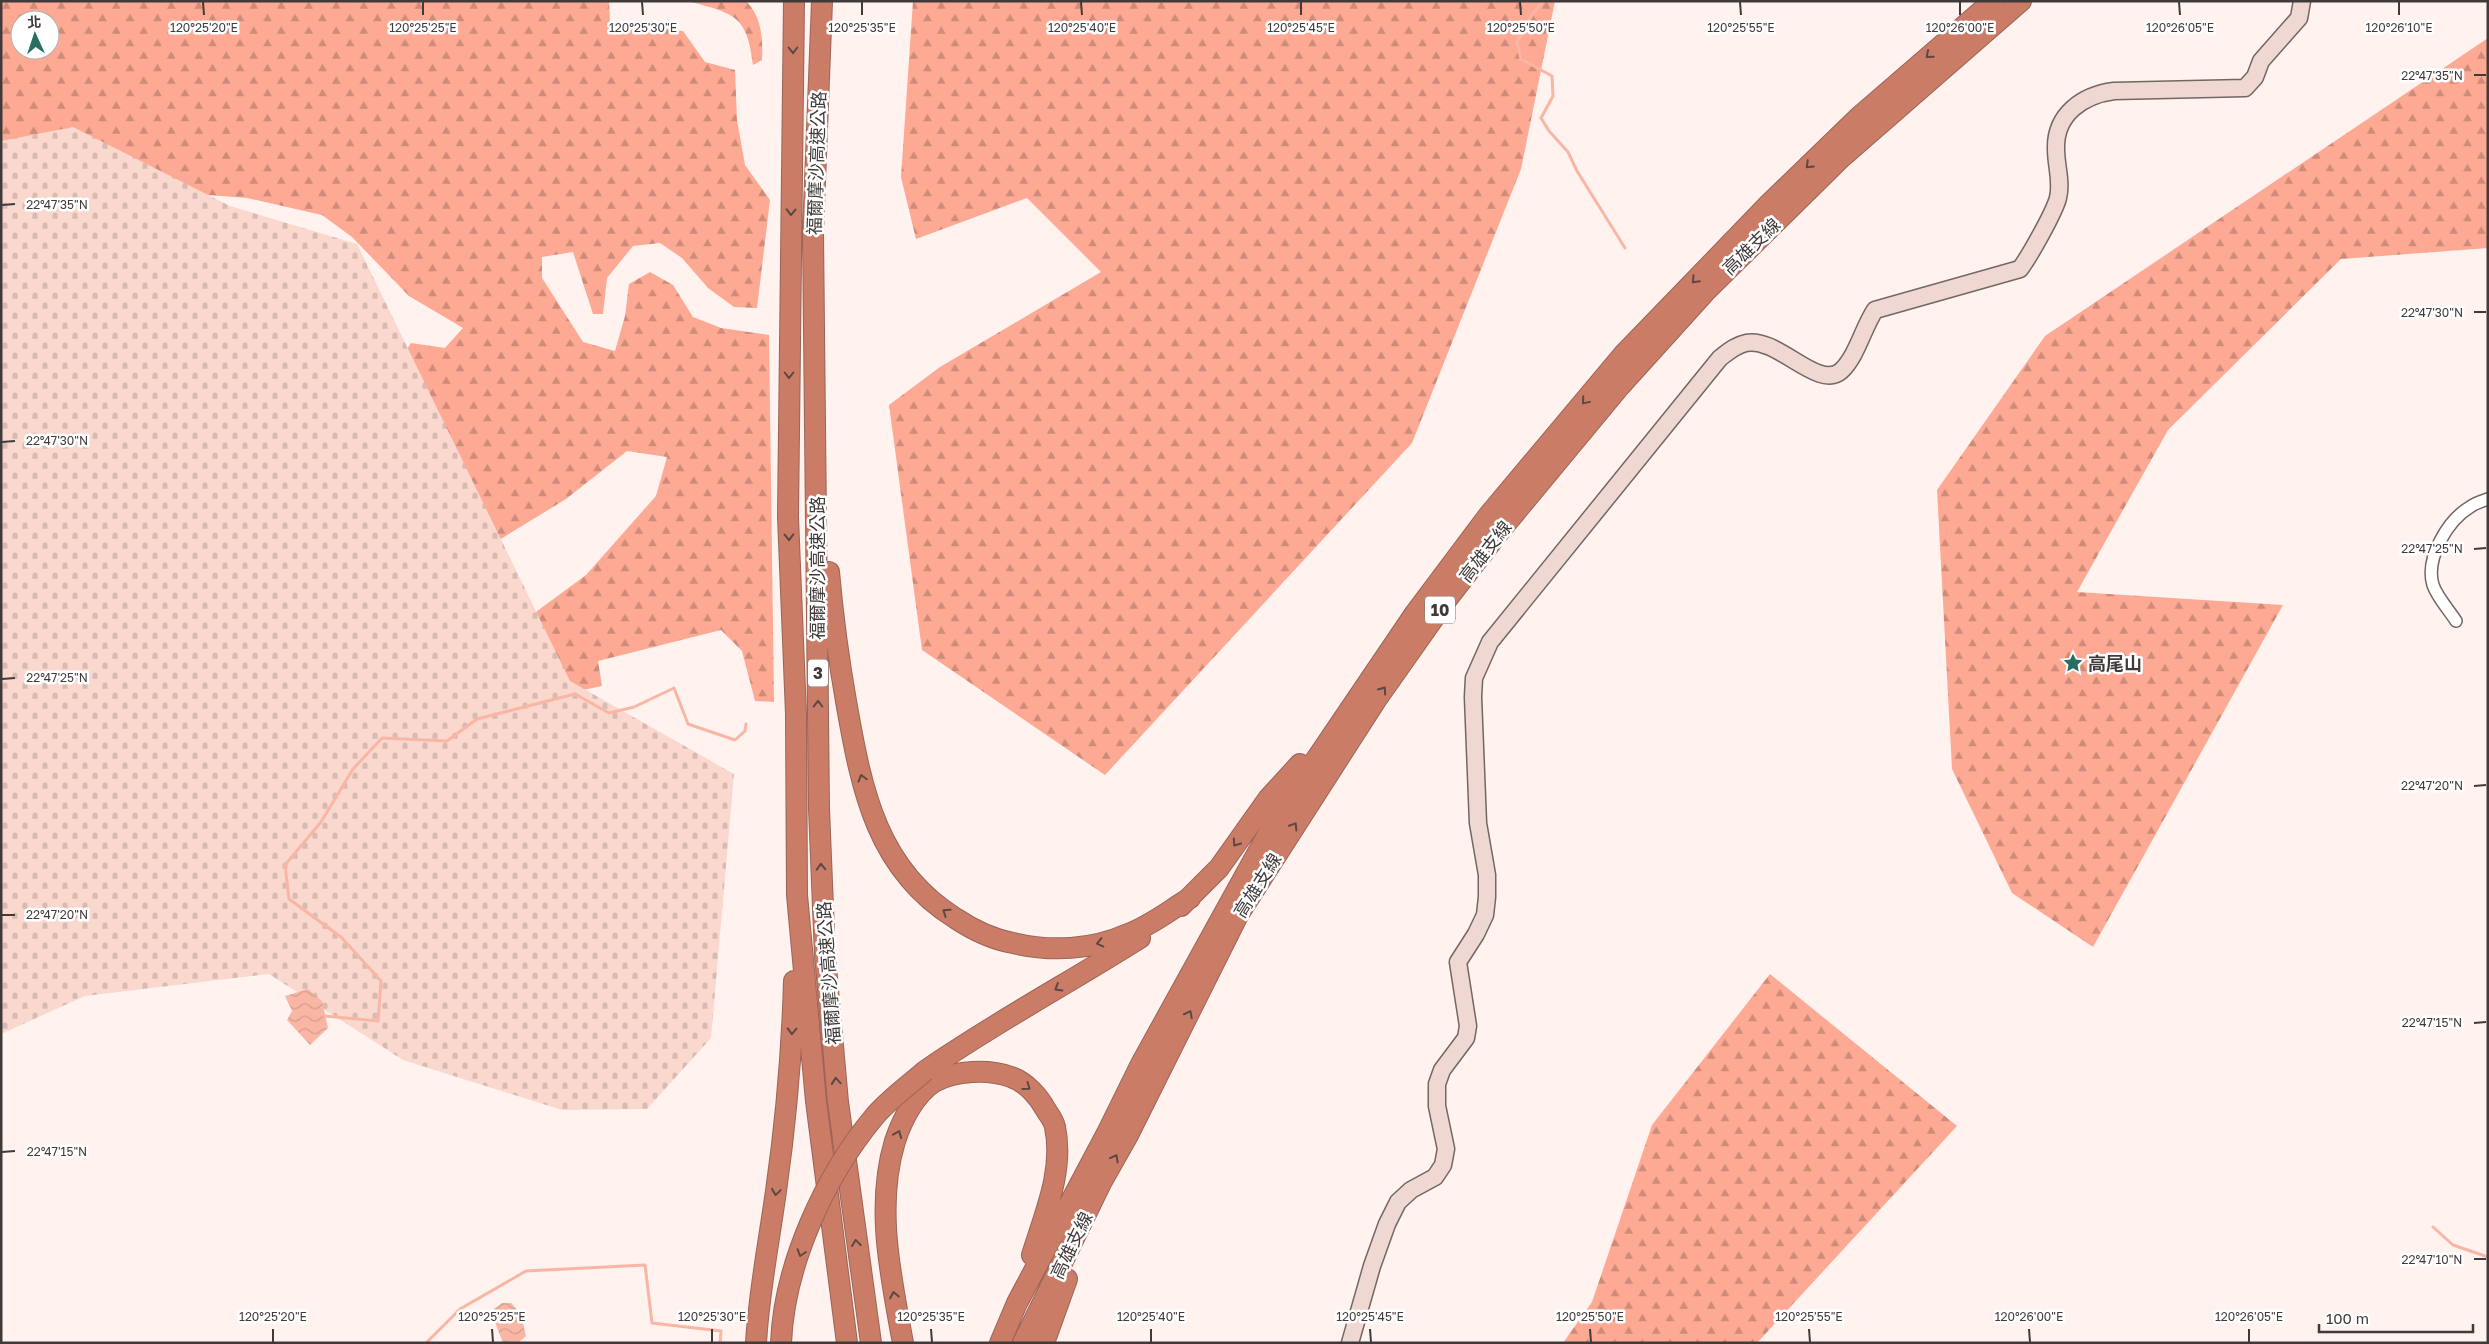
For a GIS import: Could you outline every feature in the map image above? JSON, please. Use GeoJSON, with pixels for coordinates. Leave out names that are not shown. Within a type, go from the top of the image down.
{"type":"FeatureCollection","features":[{"type":"Feature","properties":{"kind":"highway","name":"福爾摩沙高速公路"},"geometry":{"type":"LineString","coordinates":[[794,1],[788,517],[796,714],[796,894],[816,1101],[847,1343]]}},
{"type":"Feature","properties":{"kind":"highway","name":"福爾摩沙高速公路"},"geometry":{"type":"LineString","coordinates":[[822,1],[813,234],[819,809],[825,956],[838,1102],[871,1343]]}},
{"type":"Feature","properties":{"kind":"highway","name":"高雄支線"},"geometry":{"type":"LineString","coordinates":[[1000,1343],[1016,1303],[1102,1144],[1140,1064],[1229,908],[1279,814],[1346,712],[1416,612],[1488,516],[1623,355],[1769,204],[1860,116],[1993,1]]}},
{"type":"Feature","properties":{"kind":"highway","name":"高雄支線"},"geometry":{"type":"LineString","coordinates":[[1023,1343],[1102,1182],[1128,1135],[1238,915],[1376,700],[1448,598],[1499,532],[1625,379],[1746,250],[1841,158],[2021,1]]}},
{"type":"Feature","properties":{"kind":"highway"},"geometry":{"type":"LineString","coordinates":[[817,516],[825,543],[834,631],[856,758],[877,827],[911,884],[944,911],[974,930],[999,940],[1036,948],[1066,949],[1101,943],[1129,934],[1190,898]]}},
{"type":"Feature","properties":{"kind":"highway"},"geometry":{"type":"LineString","coordinates":[[782,1343],[791,1287],[800,1252],[818,1205],[844,1156],[876,1116],[925,1071],[973,1038],[1150,932],[1190,898],[1219,868],[1268,799],[1346,712]]}},
{"type":"Feature","properties":{"kind":"highway"},"geometry":{"type":"LineString","coordinates":[[756,1343],[762,1277],[776,1192],[792,1060],[796,894]]}},
{"type":"Feature","properties":{"kind":"highway"},"geometry":{"type":"LineString","coordinates":[[903,1343],[888,1263],[886,1217],[889,1172],[895,1141],[906,1114],[922,1092],[934,1082],[955,1074],[986,1072],[1013,1077],[1038,1096],[1055,1125],[1058,1171],[1016,1303]]}},
{"type":"Feature","properties":{"kind":"highway"},"geometry":{"type":"LineString","coordinates":[[1044,1343],[1074,1261],[1102,1200],[1102,1182]]}},
{"type":"Feature","properties":{"kind":"highway"},"geometry":{"type":"LineString","coordinates":[[861,1280],[884,1343]]}},
{"type":"Feature","properties":{"kind":"street"},"geometry":{"type":"LineString","coordinates":[[1350,1343],[1372,1266],[1387,1224],[1398,1202],[1412,1190],[1436,1177],[1443,1165],[1446,1149],[1437,1106],[1437,1084],[1442,1070],[1466,1038],[1468,1026],[1458,962],[1476,934],[1485,915],[1486,906],[1487,875],[1478,823],[1473,697],[1474,678],[1490,642],[1720,358],[1733,348],[1747,343],[1761,343],[1777,348],[1816,373],[1827,375],[1840,372],[1848,362],[1875,310],[2020,270],[2058,200],[2059,169],[2056,149],[2059,124],[2068,111],[2098,93],[2245,88],[2255,77],[2260,61],[2299,18],[2302,1]]}},
{"type":"Feature","properties":{"kind":"street"},"geometry":{"type":"LineString","coordinates":[[2456,621],[2433,585],[2432,568],[2437,548],[2452,522],[2470,506],[2488,499]]}},
{"type":"Feature","properties":{"kind":"green space"},"geometry":{"type":"Polygon","coordinates":[[[1,1],[609,1],[610,22],[683,31],[705,62],[735,70],[737,120],[745,165],[770,200],[757,308],[734,307],[708,288],[682,258],[660,243],[633,246],[607,278],[603,314],[593,314],[573,252],[542,257],[542,278],[583,342],[615,351],[625,316],[629,284],[650,272],[673,285],[693,317],[721,328],[769,335],[774,702],[755,701],[742,651],[721,630],[598,661],[602,686],[499,707],[480,653],[586,575],[656,496],[667,457],[627,451],[566,499],[481,551],[395,369],[411,343],[445,348],[463,328],[409,296],[352,237],[322,215],[247,198],[182,193],[1,208],[1,1]]]}},
{"type":"Feature","properties":{"kind":"green space"},"geometry":{"type":"Polygon","coordinates":[[[688,1],[746,1],[758,21],[762,36],[762,60],[753,65],[747,35],[736,19],[717,9],[688,1]]]}},
{"type":"Feature","properties":{"kind":"green space"},"geometry":{"type":"Polygon","coordinates":[[[913,1],[1555,1],[1521,169],[1412,443],[1105,775],[922,650],[889,405],[940,367],[1101,272],[1027,198],[916,239],[901,177],[913,1]]]}},
{"type":"Feature","properties":{"kind":"green space"},"geometry":{"type":"Polygon","coordinates":[[[2488,38],[2488,248],[2341,259],[2168,430],[2077,592],[2283,605],[2093,947],[2012,893],[1952,769],[1937,490],[2045,336],[2488,38]]]}},
{"type":"Feature","properties":{"kind":"green space"},"geometry":{"type":"Polygon","coordinates":[[[73,127],[230,206],[357,244],[570,681],[734,774],[711,1038],[647,1109],[562,1110],[403,1060],[269,974],[85,996],[1,1034],[1,141],[73,127]]]}},
{"type":"Feature","properties":{"kind":"green space"},"geometry":{"type":"Polygon","coordinates":[[[1770,974],[1957,1126],[1757,1343],[1563,1343],[1592,1302],[1652,1125],[1770,974]]]}},
{"type":"Feature","properties":{"kind":"water"},"geometry":{"type":"Polygon","coordinates":[[[308,989],[322,1001],[328,1028],[310,1045],[287,1020],[292,1011],[285,996],[308,989]]]}},
{"type":"Feature","properties":{"kind":"water"},"geometry":{"type":"Polygon","coordinates":[[[502,1303],[511,1303],[521,1314],[526,1336],[518,1343],[503,1343],[493,1317],[494,1309],[502,1303]]]}},
{"type":"Feature","properties":{"kind":"waterway"},"geometry":{"type":"LineString","coordinates":[[1543,1],[1532,15],[1517,42],[1521,59],[1552,76],[1553,96],[1541,118],[1549,131],[1568,152],[1577,171],[1625,248]]}},
{"type":"Feature","properties":{"kind":"waterway"},"geometry":{"type":"LineString","coordinates":[[325,1016],[378,1021],[381,981],[341,937],[289,899],[285,865],[321,822],[353,769],[382,738],[447,741],[477,719],[575,694],[609,713],[634,707],[674,688],[688,724],[735,740],[745,731],[746,724]]}},
{"type":"Feature","properties":{"kind":"waterway"},"geometry":{"type":"LineString","coordinates":[[2433,1227],[2453,1245],[2488,1257]]}},
{"type":"Feature","properties":{"kind":"waterway"},"geometry":{"type":"LineString","coordinates":[[426,1343],[460,1309],[526,1271],[645,1265],[652,1323],[721,1331],[720,1343]]}},
{"type":"Feature","properties":{"kind":"place","name":"高尾山"},"geometry":{"type":"Point","coordinates":[2073,663]}}]}
